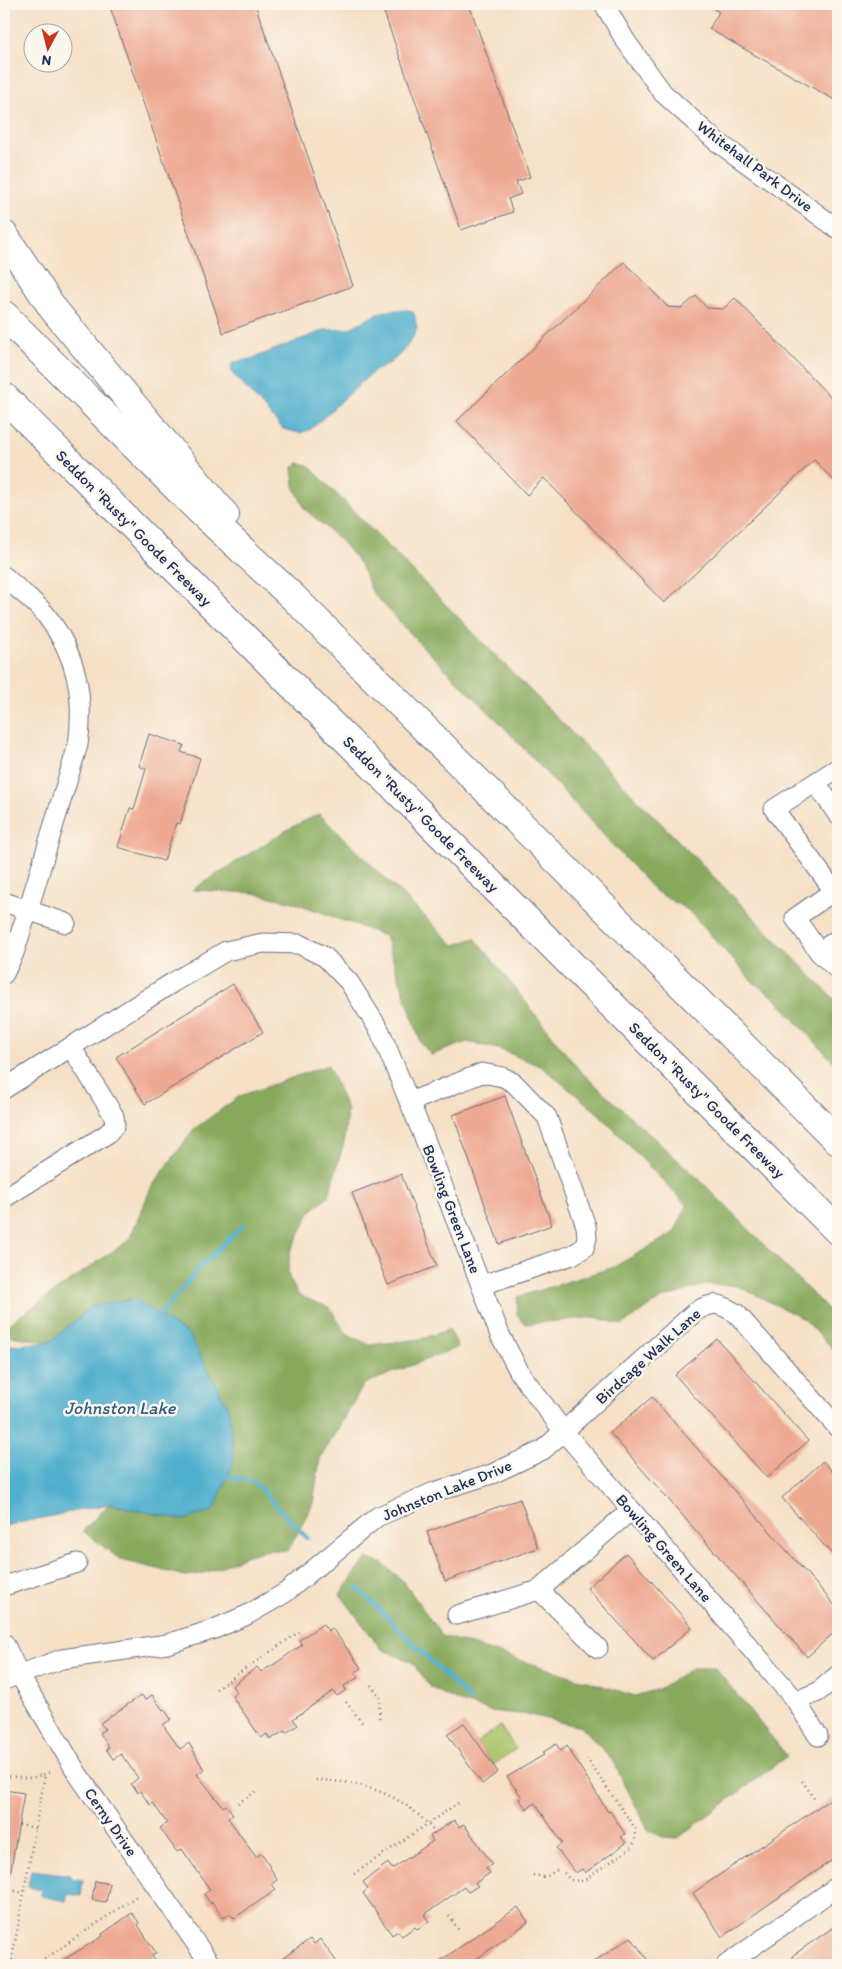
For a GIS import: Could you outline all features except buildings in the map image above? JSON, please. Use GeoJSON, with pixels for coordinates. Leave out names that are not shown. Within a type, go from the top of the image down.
{"type":"FeatureCollection","features":[{"type":"Feature","properties":{"kind":"highway"},"geometry":{"type":"LineString","coordinates":[[4,235],[54,310],[293,597]]}},
{"type":"Feature","properties":{"kind":"highway"},"geometry":{"type":"LineString","coordinates":[[4,315],[199,510],[293,597],[838,1142]]}},
{"type":"Feature","properties":{"kind":"highway","name":"Seddon \"Rusty\" Goode Freeway"},"geometry":{"type":"LineString","coordinates":[[9,404],[838,1230]]}},
{"type":"Feature","properties":{"kind":"street","name":"Whitehall Park Drive"},"geometry":{"type":"LineString","coordinates":[[604,4],[625,40],[663,93],[716,141],[838,229]]}},
{"type":"Feature","properties":{"kind":"street"},"geometry":{"type":"LineString","coordinates":[[4,576],[46,614],[66,645],[76,670],[81,724],[78,745],[28,910],[14,953],[4,974]]}},
{"type":"Feature","properties":{"kind":"street"},"geometry":{"type":"LineString","coordinates":[[838,768],[774,809],[836,890],[795,918],[819,952],[838,970]]}},
{"type":"Feature","properties":{"kind":"street"},"geometry":{"type":"LineString","coordinates":[[816,783],[838,816]]}},
{"type":"Feature","properties":{"kind":"street"},"geometry":{"type":"LineString","coordinates":[[4,902],[66,923]]}},
{"type":"Feature","properties":{"kind":"street"},"geometry":{"type":"LineString","coordinates":[[819,952],[838,939]]}},
{"type":"Feature","properties":{"kind":"street","name":"Bowling Green Lane"},"geometry":{"type":"LineString","coordinates":[[4,1089],[226,951],[263,943],[299,944],[325,957],[349,982],[380,1031],[410,1102],[500,1335],[520,1374],[564,1432],[796,1701],[818,1736]]}},
{"type":"Feature","properties":{"kind":"street"},"geometry":{"type":"LineString","coordinates":[[4,1198],[107,1134],[115,1125],[114,1116],[71,1047]]}},
{"type":"Feature","properties":{"kind":"street"},"geometry":{"type":"LineString","coordinates":[[410,1102],[482,1073],[495,1074],[514,1083],[548,1118],[586,1226],[587,1238],[584,1248],[572,1255],[482,1285]]}},
{"type":"Feature","properties":{"kind":"street","name":"Birdcage Walk Lane"},"geometry":{"type":"LineString","coordinates":[[564,1432],[696,1311],[710,1304],[721,1304],[737,1314],[838,1428]]}},
{"type":"Feature","properties":{"kind":"street","name":"Johnston Lake Drive"},"geometry":{"type":"LineString","coordinates":[[11,1677],[62,1660],[167,1644],[212,1630],[247,1615],[285,1593],[377,1517],[434,1492],[492,1474],[543,1450],[564,1432]]}},
{"type":"Feature","properties":{"kind":"street"},"geometry":{"type":"LineString","coordinates":[[457,1615],[539,1590],[631,1510]]}},
{"type":"Feature","properties":{"kind":"street"},"geometry":{"type":"LineString","coordinates":[[4,1586],[77,1563]]}},
{"type":"Feature","properties":{"kind":"street"},"geometry":{"type":"LineString","coordinates":[[539,1590],[598,1648]]}},
{"type":"Feature","properties":{"kind":"street","name":"Cerny Drive"},"geometry":{"type":"LineString","coordinates":[[4,1644],[11,1677],[210,1965]]}},
{"type":"Feature","properties":{"kind":"street"},"geometry":{"type":"LineString","coordinates":[[796,1701],[818,1692],[838,1675]]}},
{"type":"Feature","properties":{"kind":"street"},"geometry":{"type":"LineString","coordinates":[[726,1965],[838,1886]]}},
{"type":"Feature","properties":{"kind":"path"},"geometry":{"type":"LineString","coordinates":[[216,1690],[298,1632]]}},
{"type":"Feature","properties":{"kind":"path"},"geometry":{"type":"LineString","coordinates":[[370,1685],[380,1698],[379,1722]]}},
{"type":"Feature","properties":{"kind":"path"},"geometry":{"type":"LineString","coordinates":[[346,1702],[363,1724]]}},
{"type":"Feature","properties":{"kind":"path"},"geometry":{"type":"LineString","coordinates":[[564,1873],[571,1880],[583,1881],[632,1847],[635,1842],[635,1828],[588,1760]]}},
{"type":"Feature","properties":{"kind":"path"},"geometry":{"type":"LineString","coordinates":[[4,1776],[31,1778],[52,1772]]}},
{"type":"Feature","properties":{"kind":"path"},"geometry":{"type":"LineString","coordinates":[[11,1965],[45,1774]]}},
{"type":"Feature","properties":{"kind":"path"},"geometry":{"type":"LineString","coordinates":[[316,1780],[356,1783],[379,1791],[402,1802],[427,1823],[434,1832]]}},
{"type":"Feature","properties":{"kind":"path"},"geometry":{"type":"LineString","coordinates":[[802,1780],[816,1801]]}},
{"type":"Feature","properties":{"kind":"path"},"geometry":{"type":"LineString","coordinates":[[238,1803],[257,1790]]}},
{"type":"Feature","properties":{"kind":"path"},"geometry":{"type":"LineString","coordinates":[[354,1874],[458,1802]]}},
{"type":"Feature","properties":{"kind":"path"},"geometry":{"type":"LineString","coordinates":[[19,1825],[35,1828]]}},
{"type":"Feature","properties":{"kind":"path"},"geometry":{"type":"LineString","coordinates":[[4,1867],[10,1871],[5,1889],[24,1893]]}},
{"type":"Feature","properties":{"kind":"path"},"geometry":{"type":"LineString","coordinates":[[533,1875],[546,1877],[560,1868]]}},
{"type":"Feature","properties":{"kind":"path"},"geometry":{"type":"LineString","coordinates":[[36,1965],[137,1896]]}},
{"type":"Feature","properties":{"kind":"path"},"geometry":{"type":"LineString","coordinates":[[449,1916],[460,1932]]}},
{"type":"Feature","properties":{"kind":"green space"},"geometry":{"type":"Polygon","coordinates":[[[299,463],[308,465],[838,1003],[838,1067],[774,997],[753,982],[688,910],[655,891],[503,726],[427,651],[373,593],[360,564],[342,542],[305,509],[294,486],[293,467],[299,463]]]}},
{"type":"Feature","properties":{"kind":"green space"},"geometry":{"type":"Polygon","coordinates":[[[319,814],[454,945],[475,938],[579,1070],[701,1181],[838,1320],[838,1354],[804,1319],[738,1286],[708,1284],[661,1299],[622,1325],[596,1317],[525,1324],[517,1314],[518,1297],[614,1267],[674,1233],[687,1206],[599,1114],[542,1067],[499,1049],[467,1042],[431,1055],[421,1043],[385,936],[293,902],[254,893],[192,890],[290,828],[319,814]]]}},
{"type":"Feature","properties":{"kind":"green space"},"geometry":{"type":"Polygon","coordinates":[[[328,1065],[347,1110],[344,1142],[329,1195],[311,1211],[290,1252],[288,1275],[298,1295],[330,1308],[346,1334],[370,1345],[422,1339],[449,1329],[458,1347],[364,1384],[320,1459],[313,1503],[288,1551],[273,1550],[259,1552],[212,1570],[186,1576],[121,1560],[83,1531],[109,1504],[184,1520],[92,1306],[50,1342],[4,1335],[4,1327],[129,1240],[151,1188],[194,1129],[240,1096],[328,1065]]]}},
{"type":"Feature","properties":{"kind":"green space"},"geometry":{"type":"Polygon","coordinates":[[[367,1558],[383,1564],[403,1581],[442,1636],[635,1696],[659,1689],[692,1668],[715,1668],[787,1756],[678,1838],[663,1837],[649,1831],[611,1758],[581,1727],[530,1715],[490,1711],[457,1701],[430,1687],[412,1662],[381,1649],[340,1594],[367,1558]]]}},
{"type":"Feature","properties":{"kind":"green space"},"geometry":{"type":"Polygon","coordinates":[[[500,1726],[516,1749],[493,1765],[477,1742],[500,1726]]]}},
{"type":"Feature","properties":{"kind":"water"},"geometry":{"type":"Polygon","coordinates":[[[409,310],[414,313],[417,329],[409,343],[394,360],[374,371],[311,429],[300,433],[283,429],[232,373],[231,365],[234,362],[251,359],[325,330],[348,329],[381,312],[409,310]]]}},
{"type":"Feature","properties":{"kind":"water","name":"Johnston Lake"},"geometry":{"type":"Polygon","coordinates":[[[134,1299],[190,1336],[229,1409],[234,1461],[214,1510],[184,1520],[109,1504],[4,1526],[4,1346],[50,1342],[92,1306],[134,1299]]]}},
{"type":"Feature","properties":{"kind":"water"},"geometry":{"type":"Polygon","coordinates":[[[31,1870],[71,1875],[71,1878],[83,1880],[81,1896],[68,1894],[66,1901],[41,1896],[42,1890],[28,1887],[31,1870]]]}},
{"type":"Feature","properties":{"kind":"waterway"},"geometry":{"type":"LineString","coordinates":[[156,1320],[201,1266],[243,1225]]}},
{"type":"Feature","properties":{"kind":"waterway"},"geometry":{"type":"LineString","coordinates":[[223,1475],[253,1481],[307,1538]]}},
{"type":"Feature","properties":{"kind":"waterway"},"geometry":{"type":"LineString","coordinates":[[357,1587],[469,1699]]}}]}
